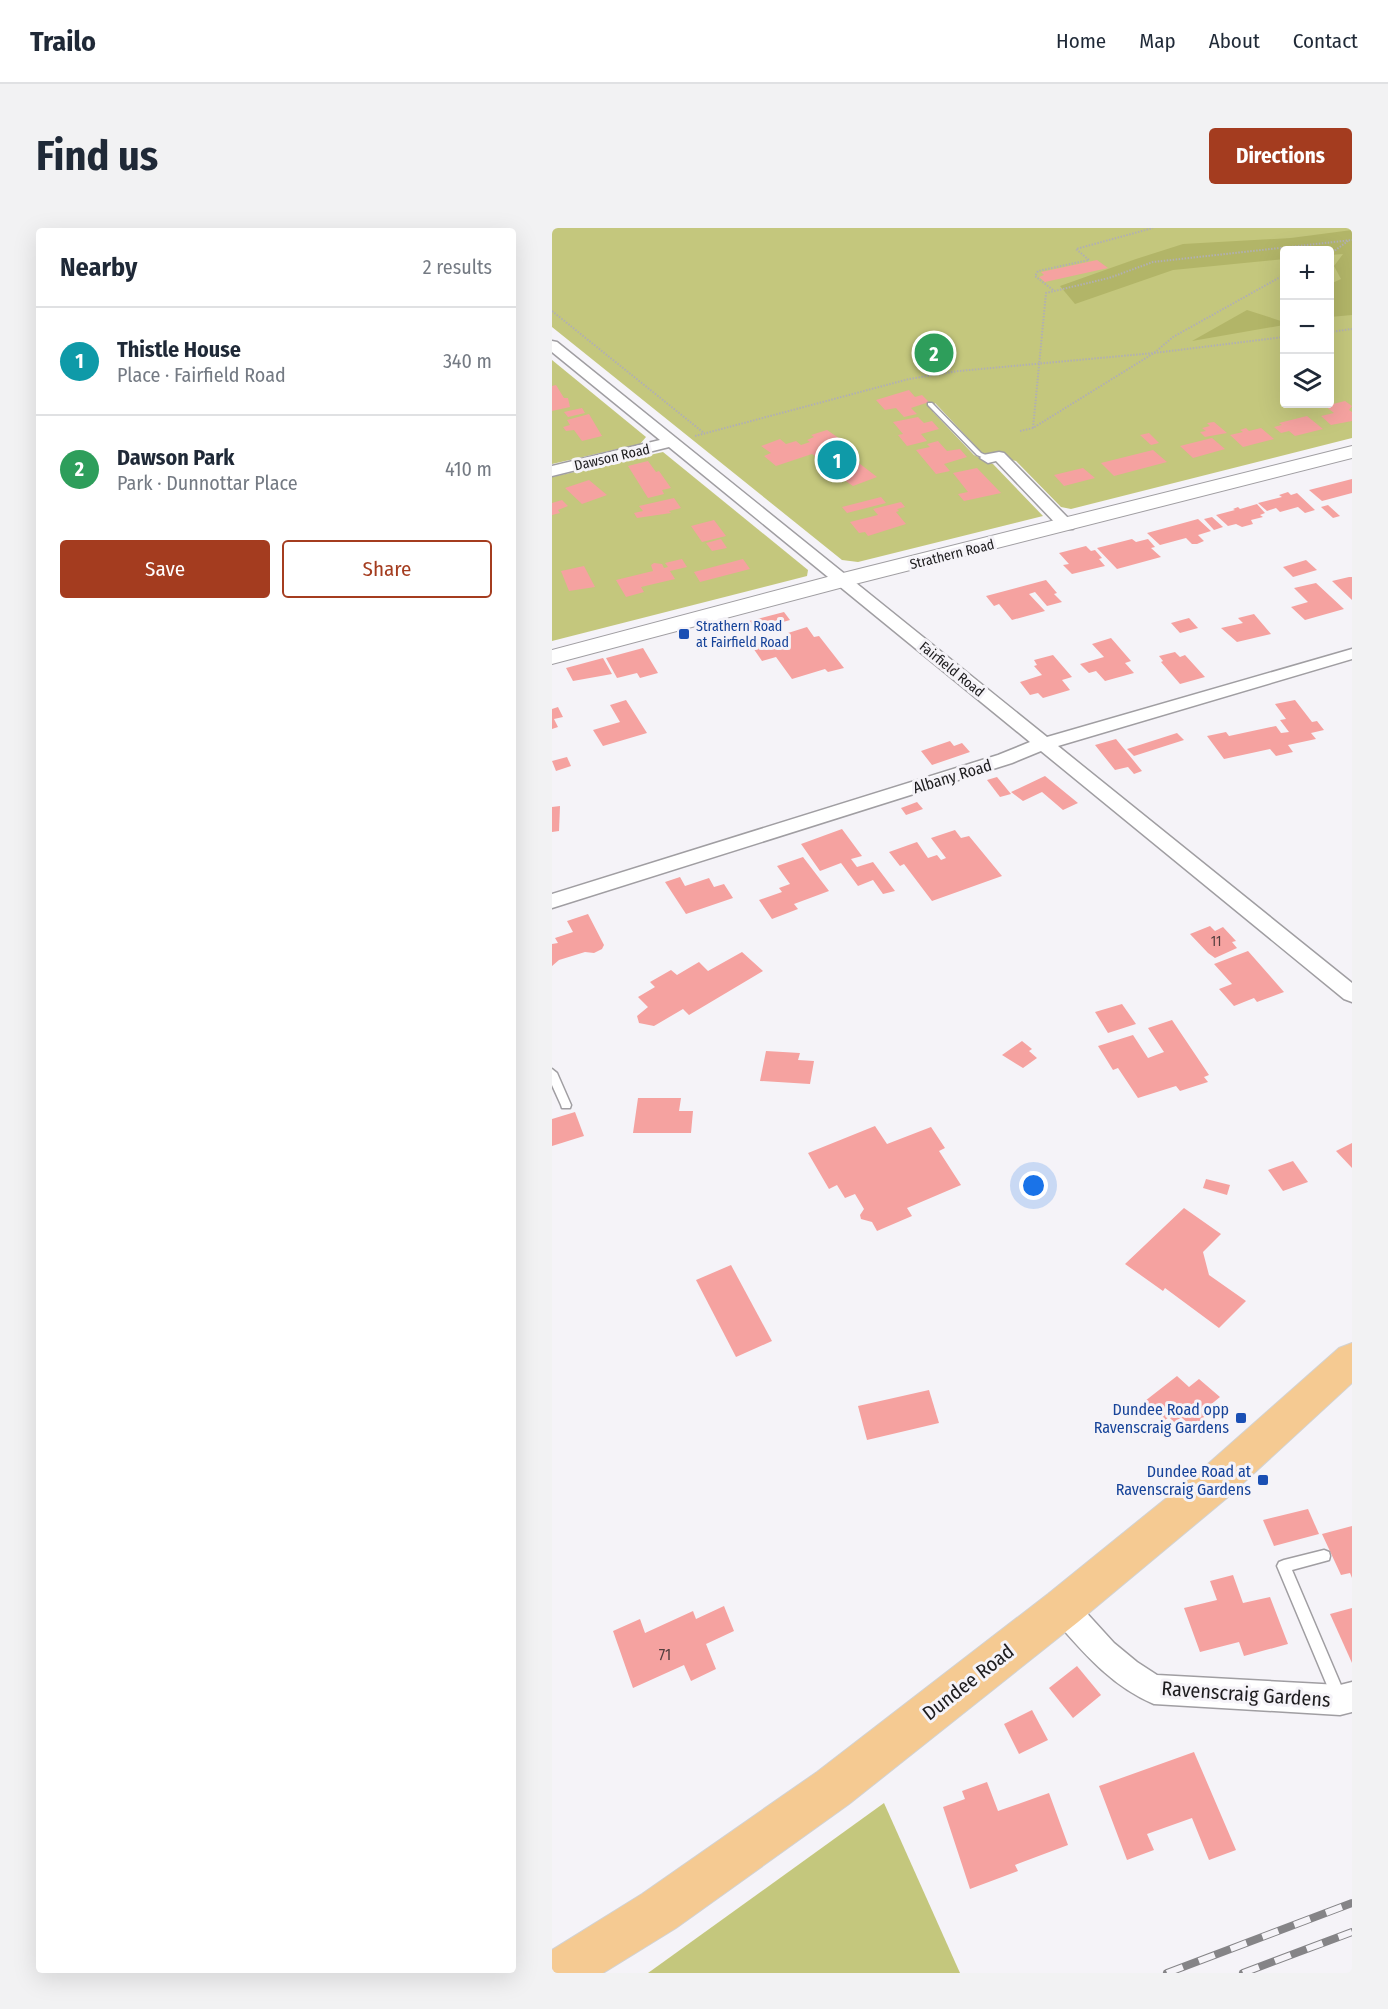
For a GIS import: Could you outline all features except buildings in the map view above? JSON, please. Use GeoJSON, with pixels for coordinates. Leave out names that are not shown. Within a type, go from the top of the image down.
{"type":"FeatureCollection","features":[{"type":"Feature","properties":{"kind":"main road","name":"Dundee Road"},"geometry":{"type":"LineString","coordinates":[[559,1973],[659,1911],[833,1788],[1063,1608],[1214,1484],[1352,1359]]}},
{"type":"Feature","properties":{"kind":"street","name":"Fairfield Road"},"geometry":{"type":"LineString","coordinates":[[552,345],[1352,994]]}},
{"type":"Feature","properties":{"kind":"street","name":"Dawson Road"},"geometry":{"type":"LineString","coordinates":[[552,471],[672,442]]}},
{"type":"Feature","properties":{"kind":"street","name":"Strathern Road"},"geometry":{"type":"LineString","coordinates":[[552,657],[843,580],[1066,526],[1352,452]]}},
{"type":"Feature","properties":{"kind":"street"},"geometry":{"type":"LineString","coordinates":[[997,454],[1066,526]]}},
{"type":"Feature","properties":{"kind":"street","name":"Albany Road"},"geometry":{"type":"LineString","coordinates":[[552,902],[994,763],[1044,744],[1352,654]]}},
{"type":"Feature","properties":{"kind":"street","name":"Ravenscraig Gardens"},"geometry":{"type":"LineString","coordinates":[[1063,1608],[1109,1660],[1131,1677],[1154,1689],[1346,1699]]}},
{"type":"Feature","properties":{"kind":"lane"},"geometry":{"type":"LineString","coordinates":[[930,404],[979,454],[997,454]]}},
{"type":"Feature","properties":{"kind":"lane"},"geometry":{"type":"LineString","coordinates":[[552,1073],[566,1105]]}},
{"type":"Feature","properties":{"kind":"lane"},"geometry":{"type":"LineString","coordinates":[[1324,1556],[1284,1566],[1346,1699]]}},
{"type":"Feature","properties":{"kind":"path"},"geometry":{"type":"LineString","coordinates":[[1054,291],[1035,276],[1038,271],[1089,260],[1076,249],[1153,228]]}},
{"type":"Feature","properties":{"kind":"path"},"geometry":{"type":"LineString","coordinates":[[1033,428],[1046,293],[1109,278],[1153,262],[1350,240]]}},
{"type":"Feature","properties":{"kind":"path"},"geometry":{"type":"LineString","coordinates":[[1334,251],[1350,240]]}},
{"type":"Feature","properties":{"kind":"path"},"geometry":{"type":"LineString","coordinates":[[1020,431],[1033,428],[1154,353],[1173,337],[1280,277]]}},
{"type":"Feature","properties":{"kind":"path"},"geometry":{"type":"LineString","coordinates":[[552,311],[705,434]]}},
{"type":"Feature","properties":{"kind":"path"},"geometry":{"type":"LineString","coordinates":[[1334,331],[1352,329]]}},
{"type":"Feature","properties":{"kind":"path"},"geometry":{"type":"LineString","coordinates":[[672,442],[909,379],[959,371],[1154,353],[1280,337]]}},
{"type":"Feature","properties":{"kind":"green space"},"geometry":{"type":"Polygon","coordinates":[[[552,228],[1352,228],[1352,438],[1071,509],[1061,507],[1016,461],[982,453],[935,403],[933,412],[974,455],[993,464],[1043,516],[858,562],[842,560],[552,327],[552,228]]]}},
{"type":"Feature","properties":{"kind":"green space"},"geometry":{"type":"Polygon","coordinates":[[[1352,230],[1352,315],[1334,317],[1334,282],[1341,279],[1334,266],[1343,254],[1334,255],[1334,246],[1280,246],[1280,259],[1173,270],[1075,304],[1060,286],[1183,244],[1291,238],[1352,230]]]}},
{"type":"Feature","properties":{"kind":"green space"},"geometry":{"type":"Polygon","coordinates":[[[1247,310],[1280,321],[1280,326],[1192,341],[1247,310]]]}},
{"type":"Feature","properties":{"kind":"green space"},"geometry":{"type":"Polygon","coordinates":[[[552,360],[646,437],[640,444],[552,464],[552,360]]]}},
{"type":"Feature","properties":{"kind":"green space"},"geometry":{"type":"Polygon","coordinates":[[[663,452],[808,570],[807,576],[552,641],[552,477],[663,452]]]}},
{"type":"Feature","properties":{"kind":"green space"},"geometry":{"type":"Polygon","coordinates":[[[884,1803],[960,1973],[648,1973],[884,1803]]]}},
{"type":"Feature","properties":{"kind":"railway"},"geometry":{"type":"LineString","coordinates":[[1167,1973],[1352,1903]]}},
{"type":"Feature","properties":{"kind":"railway"},"geometry":{"type":"LineString","coordinates":[[1243,1973],[1352,1932]]}},
{"type":"Feature","properties":{"kind":"place","name":"Dawson Park"},"geometry":{"type":"Point","coordinates":[934,353]}},
{"type":"Feature","properties":{"kind":"place","name":"Thistle House"},"geometry":{"type":"Point","coordinates":[837,460]}},
{"type":"Feature","properties":{"kind":"place","name":"Strathern Road at Fairfield Road"},"geometry":{"type":"Point","coordinates":[684,634]}},
{"type":"Feature","properties":{"kind":"place","name":"Dundee Road opp Ravenscraig Gardens"},"geometry":{"type":"Point","coordinates":[1241,1418]}},
{"type":"Feature","properties":{"kind":"place","name":"Dundee Road at Ravenscraig Gardens"},"geometry":{"type":"Point","coordinates":[1263,1480]}}]}
